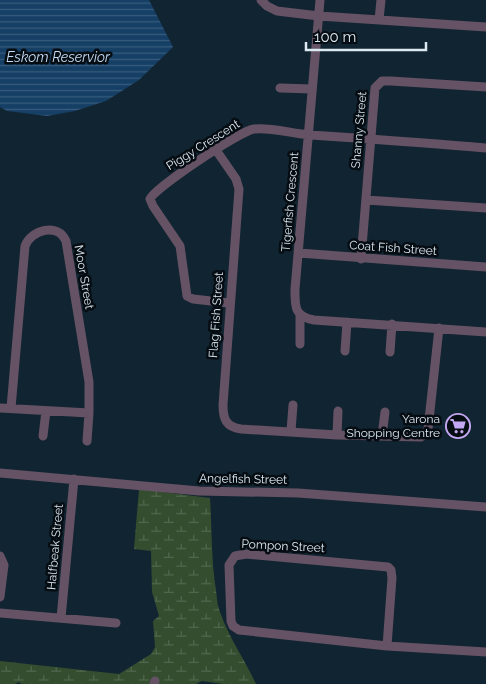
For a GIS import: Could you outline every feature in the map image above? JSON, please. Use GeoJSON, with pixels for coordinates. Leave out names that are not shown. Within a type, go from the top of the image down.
{"type":"FeatureCollection","features":[{"type":"Feature","properties":{"kind":"street"},"geometry":{"type":"LineString","coordinates":[[261,0],[267,6],[277,11],[319,16],[486,27]]}},
{"type":"Feature","properties":{"kind":"street","name":"Tigerfish Crescent"},"geometry":{"type":"LineString","coordinates":[[300,344],[300,315],[296,309],[295,298],[320,0]]}},
{"type":"Feature","properties":{"kind":"street"},"geometry":{"type":"LineString","coordinates":[[379,20],[381,0]]}},
{"type":"Feature","properties":{"kind":"street","name":"Shanny Street"},"geometry":{"type":"LineString","coordinates":[[361,259],[375,88],[382,81],[486,88]]}},
{"type":"Feature","properties":{"kind":"street"},"geometry":{"type":"LineString","coordinates":[[280,88],[312,89]]}},
{"type":"Feature","properties":{"kind":"street","name":"Piggy Crescent"},"geometry":{"type":"LineString","coordinates":[[229,303],[193,299],[187,296],[180,246],[152,206],[150,199],[152,195],[170,181],[216,150],[254,129],[308,135],[486,148]]}},
{"type":"Feature","properties":{"kind":"street","name":"Flag Fish Street"},"geometry":{"type":"LineString","coordinates":[[216,150],[236,179],[239,189],[229,303],[223,405],[224,421],[237,429],[415,438],[423,436],[427,432],[439,328]]}},
{"type":"Feature","properties":{"kind":"street"},"geometry":{"type":"LineString","coordinates":[[366,200],[486,208]]}},
{"type":"Feature","properties":{"kind":"street","name":"Moor Street"},"geometry":{"type":"LineString","coordinates":[[11,408],[25,246],[28,239],[32,236],[51,229],[61,232],[66,241],[89,382],[87,441]]}},
{"type":"Feature","properties":{"kind":"street","name":"Coat Fish Street"},"geometry":{"type":"LineString","coordinates":[[298,253],[486,267]]}},
{"type":"Feature","properties":{"kind":"street"},"geometry":{"type":"LineString","coordinates":[[300,315],[314,320],[486,332]]}},
{"type":"Feature","properties":{"kind":"street"},"geometry":{"type":"LineString","coordinates":[[345,351],[347,322]]}},
{"type":"Feature","properties":{"kind":"street"},"geometry":{"type":"LineString","coordinates":[[390,352],[392,324]]}},
{"type":"Feature","properties":{"kind":"street"},"geometry":{"type":"LineString","coordinates":[[291,431],[293,405]]}},
{"type":"Feature","properties":{"kind":"street"},"geometry":{"type":"LineString","coordinates":[[0,408],[89,413]]}},
{"type":"Feature","properties":{"kind":"street"},"geometry":{"type":"LineString","coordinates":[[43,436],[46,410]]}},
{"type":"Feature","properties":{"kind":"street"},"geometry":{"type":"LineString","coordinates":[[337,435],[338,410]]}},
{"type":"Feature","properties":{"kind":"street"},"geometry":{"type":"LineString","coordinates":[[382,436],[385,412]]}},
{"type":"Feature","properties":{"kind":"street","name":"Angelfish Street"},"geometry":{"type":"LineString","coordinates":[[0,473],[199,491],[298,493],[486,507]]}},
{"type":"Feature","properties":{"kind":"street","name":"Halfbeak Street"},"geometry":{"type":"LineString","coordinates":[[61,618],[74,479]]}},
{"type":"Feature","properties":{"kind":"street","name":"Pompon Street"},"geometry":{"type":"LineString","coordinates":[[387,646],[392,578],[391,570],[388,567],[246,554],[235,556],[230,561],[231,624],[235,628],[246,632],[387,646],[486,652]]}},
{"type":"Feature","properties":{"kind":"street"},"geometry":{"type":"LineString","coordinates":[[0,556],[4,565],[0,597]]}},
{"type":"Feature","properties":{"kind":"street"},"geometry":{"type":"LineString","coordinates":[[0,613],[116,623]]}},
{"type":"Feature","properties":{"kind":"green space"},"geometry":{"type":"Polygon","coordinates":[[[139,489],[210,498],[213,567],[218,607],[228,631],[256,684],[223,684],[202,681],[196,684],[22,684],[18,682],[16,684],[0,684],[0,661],[119,674],[151,654],[155,647],[153,621],[159,616],[152,592],[151,551],[134,549],[139,489]]]}},
{"type":"Feature","properties":{"kind":"water","name":"Eskom Reservior"},"geometry":{"type":"Polygon","coordinates":[[[0,0],[149,0],[173,47],[139,80],[106,101],[75,111],[47,116],[7,111],[0,107],[0,0]]]}},
{"type":"Feature","properties":{"kind":"place","name":"Yarona Shopping Centre"},"geometry":{"type":"Point","coordinates":[458,426]}}]}
